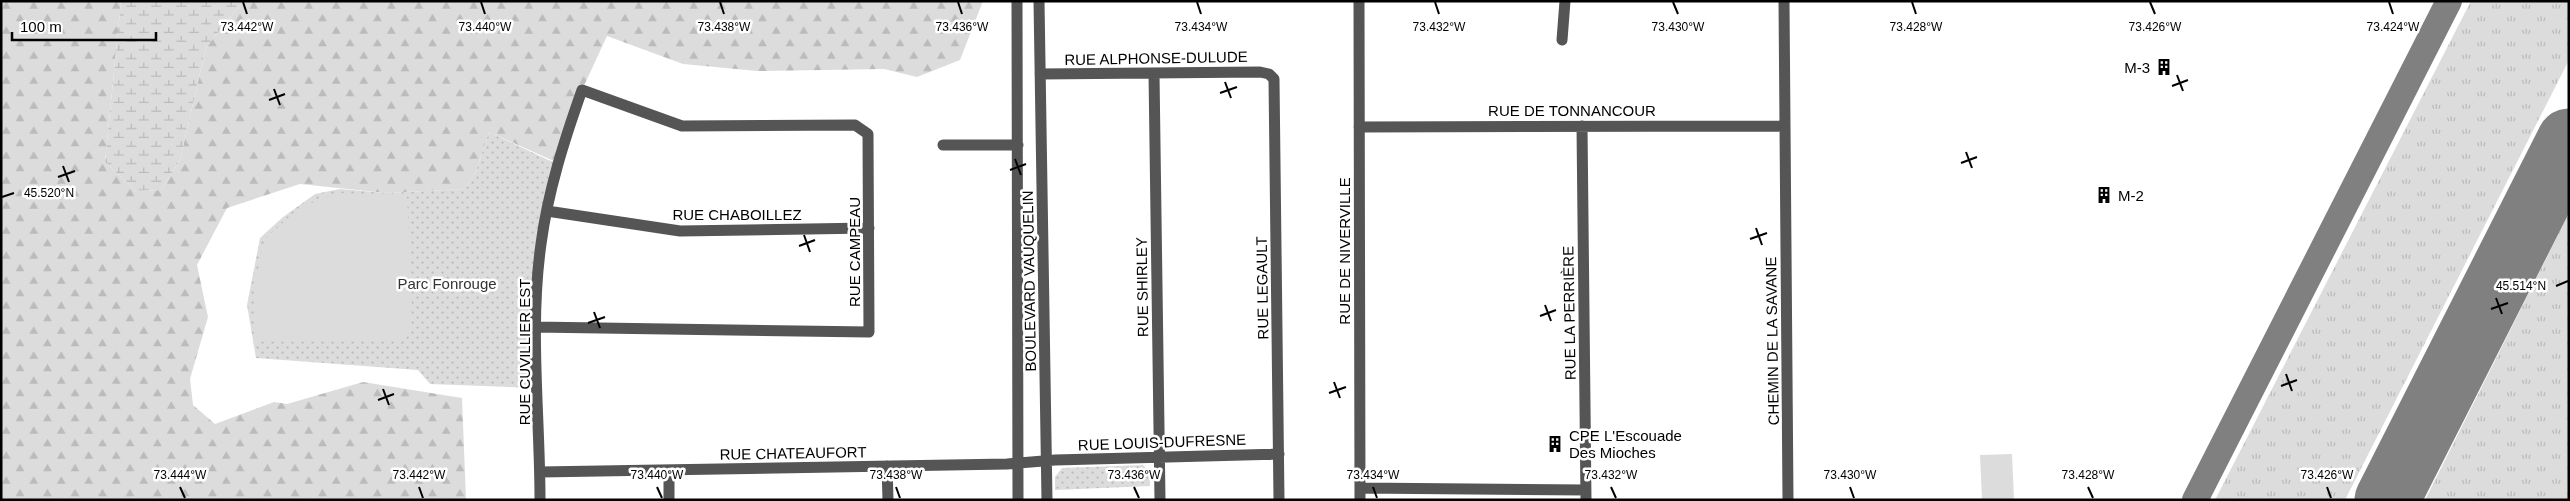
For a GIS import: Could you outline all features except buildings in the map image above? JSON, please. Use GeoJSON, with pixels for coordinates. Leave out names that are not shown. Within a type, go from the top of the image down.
{"type":"FeatureCollection","features":[{"type":"Feature","properties":{"kind":"street","name":"BOULEVARD VAUQUELIN"},"geometry":{"type":"LineString","coordinates":[[1017,1],[1018,500]]}},
{"type":"Feature","properties":{"kind":"street","name":"BOULEVARD VAUQUELIN"},"geometry":{"type":"LineString","coordinates":[[1039,1],[1047,500]]}},
{"type":"Feature","properties":{"kind":"street","name":"RUE DE NIVERVILLE"},"geometry":{"type":"LineString","coordinates":[[1359,1],[1360,494]]}},
{"type":"Feature","properties":{"kind":"street"},"geometry":{"type":"LineString","coordinates":[[1562,40],[1565,1]]}},
{"type":"Feature","properties":{"kind":"street","name":"CHEMIN DE LA SAVANE"},"geometry":{"type":"LineString","coordinates":[[1784,1],[1788,500]]}},
{"type":"Feature","properties":{"kind":"street","name":"RUE ALPHONSE-DULUDE"},"geometry":{"type":"LineString","coordinates":[[1040,74],[1260,72],[1272,76]]}},
{"type":"Feature","properties":{"kind":"street","name":"RUE SHIRLEY"},"geometry":{"type":"LineString","coordinates":[[1154,73],[1160,500]]}},
{"type":"Feature","properties":{"kind":"street","name":"RUE LEGAULT"},"geometry":{"type":"LineString","coordinates":[[1272,76],[1275,84],[1279,500]]}},
{"type":"Feature","properties":{"kind":"street","name":"RUE CUVILLIER EST"},"geometry":{"type":"LineString","coordinates":[[540,500],[536,327],[540,245],[557,164],[582,90]]}},
{"type":"Feature","properties":{"kind":"street","name":"RUE CAMPEAU"},"geometry":{"type":"LineString","coordinates":[[536,327],[869,332],[868,134],[855,125],[682,126],[582,90]]}},
{"type":"Feature","properties":{"kind":"street","name":"RUE LA PERRIÈRE"},"geometry":{"type":"LineString","coordinates":[[1582,126],[1586,495]]}},
{"type":"Feature","properties":{"kind":"street","name":"RUE DE TONNANCOUR"},"geometry":{"type":"LineString","coordinates":[[1359,127],[1784,126]]}},
{"type":"Feature","properties":{"kind":"street"},"geometry":{"type":"LineString","coordinates":[[943,145],[1018,145]]}},
{"type":"Feature","properties":{"kind":"street","name":"RUE CHABOILLEZ"},"geometry":{"type":"LineString","coordinates":[[547,211],[680,231],[869,228]]}},
{"type":"Feature","properties":{"kind":"street","name":"RUE LOUIS-DUFRESNE"},"geometry":{"type":"LineString","coordinates":[[1047,460],[1279,454]]}},
{"type":"Feature","properties":{"kind":"street","name":"RUE CHATEAUFORT"},"geometry":{"type":"LineString","coordinates":[[540,472],[1018,463],[1047,460]]}},
{"type":"Feature","properties":{"kind":"street"},"geometry":{"type":"LineString","coordinates":[[887,466],[888,500]]}},
{"type":"Feature","properties":{"kind":"street"},"geometry":{"type":"LineString","coordinates":[[669,470],[669,500]]}},
{"type":"Feature","properties":{"kind":"street"},"geometry":{"type":"LineString","coordinates":[[1360,494],[1586,495]]}},
{"type":"Feature","properties":{"kind":"green space"},"geometry":{"type":"Polygon","coordinates":[[[1,1],[121,1],[105,162],[136,191],[161,190],[180,160],[206,47],[244,1],[983,1],[960,60],[917,77],[884,69],[757,71],[683,64],[607,36],[582,90],[556,162],[489,132],[475,174],[465,189],[386,193],[300,184],[227,208],[197,265],[208,317],[190,379],[193,405],[215,424],[274,402],[287,404],[363,382],[462,398],[466,500],[1,500],[1,1]]]}},
{"type":"Feature","properties":{"kind":"green space"},"geometry":{"type":"Polygon","coordinates":[[[121,1],[244,1],[206,47],[180,160],[161,190],[136,191],[105,162],[121,1]]]}},
{"type":"Feature","properties":{"kind":"green space"},"geometry":{"type":"Polygon","coordinates":[[[2471,1],[2569,1],[2569,60],[2345,500],[2215,500],[2471,1]]]}},
{"type":"Feature","properties":{"kind":"green space","name":"Parc Fonrouge"},"geometry":{"type":"Polygon","coordinates":[[[489,132],[557,164],[540,245],[537,388],[430,384],[418,370],[256,358],[247,305],[260,238],[283,217],[315,194],[340,189],[386,193],[465,189],[475,174],[489,132]]]}},
{"type":"Feature","properties":{"kind":"green space"},"geometry":{"type":"Polygon","coordinates":[[[336,193],[407,196],[412,304],[411,333],[403,341],[256,342],[254,286],[265,239],[299,208],[336,193]]]}},
{"type":"Feature","properties":{"kind":"green space"},"geometry":{"type":"Polygon","coordinates":[[[2569,213],[2569,500],[2425,500],[2569,213]]]}},
{"type":"Feature","properties":{"kind":"green space"},"geometry":{"type":"Polygon","coordinates":[[[2012,454],[2014,500],[1982,500],[1980,455],[2012,454]]]}},
{"type":"Feature","properties":{"kind":"green space"},"geometry":{"type":"Polygon","coordinates":[[[1143,465],[1150,473],[1150,486],[1055,490],[1055,477],[1062,468],[1143,465]]]}},
{"type":"Feature","properties":{"kind":"taxiway"},"geometry":{"type":"LineString","coordinates":[[2195,500],[2449,1]]}},
{"type":"Feature","properties":{"kind":"runway"},"geometry":{"type":"LineString","coordinates":[[2387,500],[2569,141]]}},
{"type":"Feature","properties":{"kind":"place","name":"M-3"},"geometry":{"type":"Point","coordinates":[2164,67]}},
{"type":"Feature","properties":{"kind":"place","name":"M-2"},"geometry":{"type":"Point","coordinates":[2104,195]}},
{"type":"Feature","properties":{"kind":"place","name":"CPE L'Escouade Des Mioches"},"geometry":{"type":"Point","coordinates":[1555,444]}}]}
